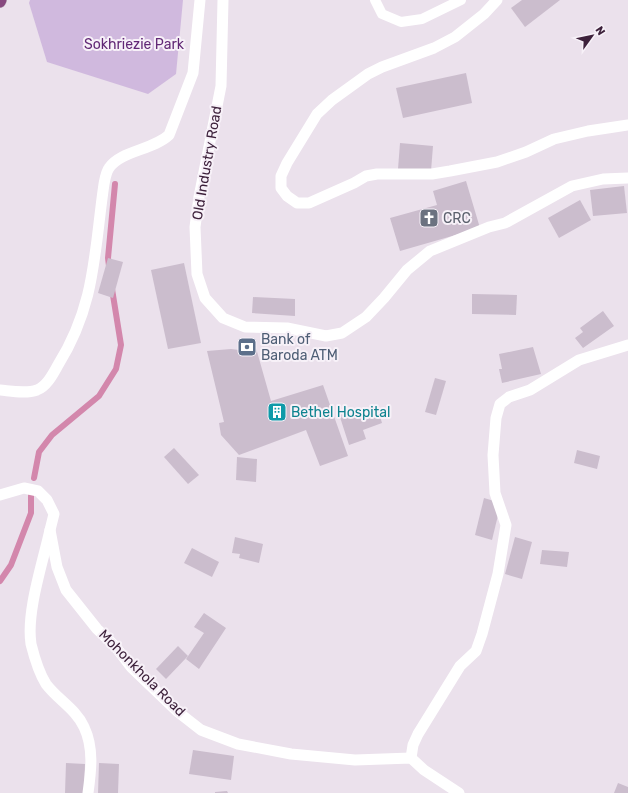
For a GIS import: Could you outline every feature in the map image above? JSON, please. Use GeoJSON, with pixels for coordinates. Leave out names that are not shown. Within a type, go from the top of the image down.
{"type":"FeatureCollection","features":[{"type":"Feature","properties":{"kind":"street"},"geometry":{"type":"LineString","coordinates":[[0,390],[36,390],[44,385],[68,350],[83,315],[92,280],[103,191],[109,169],[118,160],[162,141],[169,135],[193,72],[200,0]]}},
{"type":"Feature","properties":{"kind":"street","name":"Old Industry Road"},"geometry":{"type":"LineString","coordinates":[[223,0],[221,86],[199,197],[195,227],[197,274],[205,298],[223,318],[245,327],[286,328],[326,336],[342,333],[366,317],[384,298],[406,270],[430,251],[489,227],[505,223],[572,186],[603,179],[628,178]]}},
{"type":"Feature","properties":{"kind":"street"},"geometry":{"type":"LineString","coordinates":[[497,0],[484,14],[455,37],[434,48],[382,67],[368,74],[332,100],[317,114],[287,162],[281,176],[281,188],[286,196],[297,203],[309,203],[366,176],[376,174],[432,174],[497,162],[526,152],[554,139],[588,131],[628,125]]}},
{"type":"Feature","properties":{"kind":"street"},"geometry":{"type":"LineString","coordinates":[[459,793],[424,770],[411,758],[413,745],[418,734],[460,666],[476,651],[498,574],[506,525],[495,493],[493,455],[496,418],[500,404],[509,396],[530,390],[579,360],[628,345]]}},
{"type":"Feature","properties":{"kind":"street","name":"Mohonkhola Road"},"geometry":{"type":"LineString","coordinates":[[0,495],[24,488],[38,491],[47,500],[54,514],[50,530],[57,567],[66,590],[97,629],[115,646],[131,667],[178,712],[201,730],[238,744],[291,754],[355,760],[411,758]]}},
{"type":"Feature","properties":{"kind":"street"},"geometry":{"type":"LineString","coordinates":[[50,530],[30,626],[31,644],[37,664],[46,684],[72,710],[84,726],[92,765],[88,793]]}},
{"type":"Feature","properties":{"kind":"lane"},"geometry":{"type":"LineString","coordinates":[[375,0],[382,14],[401,22],[422,20],[461,0]]}},
{"type":"Feature","properties":{"kind":"green space","name":"Sokhriezie Park"},"geometry":{"type":"Polygon","coordinates":[[[30,0],[183,0],[176,74],[148,94],[47,62],[29,3],[30,0]]]}},
{"type":"Feature","properties":{"kind":"building"},"geometry":{"type":"Polygon","coordinates":[[[522,0],[560,0],[525,27],[511,8],[522,0]]]}},
{"type":"Feature","properties":{"kind":"building"},"geometry":{"type":"Polygon","coordinates":[[[466,73],[472,103],[403,118],[396,88],[466,73]]]}},
{"type":"Feature","properties":{"kind":"building"},"geometry":{"type":"Polygon","coordinates":[[[400,143],[433,146],[431,171],[398,169],[400,143]]]}},
{"type":"Feature","properties":{"kind":"building"},"geometry":{"type":"Polygon","coordinates":[[[466,181],[480,228],[400,251],[390,218],[437,205],[433,191],[466,181]]]}},
{"type":"Feature","properties":{"kind":"building"},"geometry":{"type":"Polygon","coordinates":[[[624,186],[627,213],[593,216],[590,190],[624,186]]]}},
{"type":"Feature","properties":{"kind":"building"},"geometry":{"type":"Polygon","coordinates":[[[580,200],[591,220],[559,238],[548,218],[580,200]]]}},
{"type":"Feature","properties":{"kind":"building"},"geometry":{"type":"Polygon","coordinates":[[[108,258],[123,262],[113,298],[98,293],[108,258]]]}},
{"type":"Feature","properties":{"kind":"building"},"geometry":{"type":"Polygon","coordinates":[[[184,263],[201,343],[168,349],[151,270],[184,263]]]}},
{"type":"Feature","properties":{"kind":"building"},"geometry":{"type":"Polygon","coordinates":[[[472,294],[517,295],[516,315],[472,314],[472,294]]]}},
{"type":"Feature","properties":{"kind":"building"},"geometry":{"type":"Polygon","coordinates":[[[253,297],[295,299],[295,316],[252,313],[253,297]]]}},
{"type":"Feature","properties":{"kind":"building"},"geometry":{"type":"Polygon","coordinates":[[[603,311],[614,326],[583,348],[575,338],[583,332],[580,328],[603,311]]]}},
{"type":"Feature","properties":{"kind":"building"},"geometry":{"type":"Polygon","coordinates":[[[533,347],[541,374],[502,383],[499,369],[502,369],[499,354],[533,347]]]}},
{"type":"Feature","properties":{"kind":"building","name":"Bethel Hospital"},"geometry":{"type":"Polygon","coordinates":[[[256,348],[271,401],[323,385],[348,456],[320,466],[306,430],[239,455],[221,435],[219,423],[224,422],[207,351],[231,349],[248,351],[256,348]]]}},
{"type":"Feature","properties":{"kind":"building"},"geometry":{"type":"Polygon","coordinates":[[[435,378],[446,381],[436,415],[425,412],[435,378]]]}},
{"type":"Feature","properties":{"kind":"building"},"geometry":{"type":"Polygon","coordinates":[[[377,406],[382,423],[363,430],[366,439],[349,445],[339,414],[354,409],[356,413],[377,406]]]}},
{"type":"Feature","properties":{"kind":"building"},"geometry":{"type":"Polygon","coordinates":[[[174,448],[199,475],[188,484],[164,457],[174,448]]]}},
{"type":"Feature","properties":{"kind":"building"},"geometry":{"type":"Polygon","coordinates":[[[577,450],[600,456],[597,469],[574,463],[577,450]]]}},
{"type":"Feature","properties":{"kind":"building"},"geometry":{"type":"Polygon","coordinates":[[[237,457],[257,459],[256,482],[236,480],[237,457]]]}},
{"type":"Feature","properties":{"kind":"building"},"geometry":{"type":"Polygon","coordinates":[[[484,498],[501,503],[492,540],[475,535],[484,498]]]}},
{"type":"Feature","properties":{"kind":"building"},"geometry":{"type":"Polygon","coordinates":[[[235,537],[263,544],[259,563],[239,558],[240,554],[232,553],[235,537]]]}},
{"type":"Feature","properties":{"kind":"building"},"geometry":{"type":"Polygon","coordinates":[[[515,537],[532,542],[522,579],[505,574],[515,537]]]}},
{"type":"Feature","properties":{"kind":"building"},"geometry":{"type":"Polygon","coordinates":[[[192,548],[219,562],[212,577],[184,563],[192,548]]]}},
{"type":"Feature","properties":{"kind":"building"},"geometry":{"type":"Polygon","coordinates":[[[542,550],[569,552],[567,567],[540,564],[542,550]]]}},
{"type":"Feature","properties":{"kind":"building"},"geometry":{"type":"Polygon","coordinates":[[[204,613],[226,628],[199,669],[186,659],[204,633],[194,627],[204,613]]]}},
{"type":"Feature","properties":{"kind":"building"},"geometry":{"type":"Polygon","coordinates":[[[178,646],[188,656],[166,679],[156,669],[178,646]]]}},
{"type":"Feature","properties":{"kind":"building"},"geometry":{"type":"Polygon","coordinates":[[[193,750],[234,756],[231,780],[189,774],[193,750]]]}},
{"type":"Feature","properties":{"kind":"building"},"geometry":{"type":"Polygon","coordinates":[[[66,763],[85,764],[84,793],[65,793],[66,763]]]}},
{"type":"Feature","properties":{"kind":"building"},"geometry":{"type":"Polygon","coordinates":[[[99,763],[119,764],[118,793],[98,793],[99,763]]]}},
{"type":"Feature","properties":{"kind":"building"},"geometry":{"type":"Polygon","coordinates":[[[618,783],[628,787],[628,793],[614,793],[618,783]]]}},
{"type":"Feature","properties":{"kind":"building"},"geometry":{"type":"Polygon","coordinates":[[[227,791],[228,793],[215,793],[215,792],[227,791]]]}},
{"type":"Feature","properties":{"kind":"waterway"},"geometry":{"type":"LineString","coordinates":[[109,266],[108,258],[115,184]]}},
{"type":"Feature","properties":{"kind":"waterway"},"geometry":{"type":"LineString","coordinates":[[34,478],[39,452],[52,435],[99,396],[116,369],[121,345],[112,289]]}},
{"type":"Feature","properties":{"kind":"waterway"},"geometry":{"type":"LineString","coordinates":[[0,581],[11,565],[31,513],[31,496]]}},
{"type":"Feature","properties":{"kind":"place","name":"CRC"},"geometry":{"type":"Point","coordinates":[429,218]}},
{"type":"Feature","properties":{"kind":"place","name":"Bank of Baroda ATM"},"geometry":{"type":"Point","coordinates":[247,347]}},
{"type":"Feature","properties":{"kind":"place","name":"Bethel Hospital"},"geometry":{"type":"Point","coordinates":[277,412]}}]}
